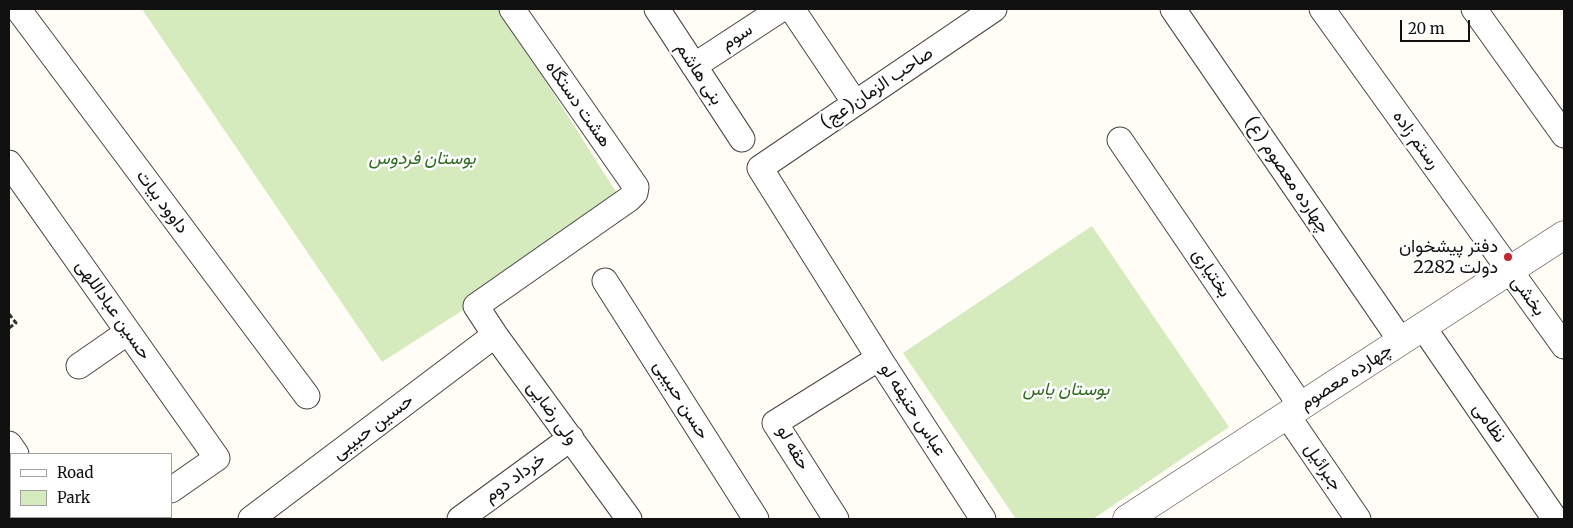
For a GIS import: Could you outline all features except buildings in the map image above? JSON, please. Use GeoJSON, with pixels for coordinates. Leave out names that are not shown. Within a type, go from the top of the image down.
{"type":"FeatureCollection","features":[{"type":"Feature","properties":{"kind":"street","name":"داوود بیات"},"geometry":{"type":"LineString","coordinates":[[18,9],[307,396]]}},
{"type":"Feature","properties":{"kind":"street","name":"هشت دستگاه"},"geometry":{"type":"LineString","coordinates":[[476,306],[629,200],[635,193],[636,187],[512,9]]}},
{"type":"Feature","properties":{"kind":"street","name":"بنی هاشم"},"geometry":{"type":"LineString","coordinates":[[656,9],[742,139]]}},
{"type":"Feature","properties":{"kind":"street","name":"سوم"},"geometry":{"type":"LineString","coordinates":[[694,66],[781,9]]}},
{"type":"Feature","properties":{"kind":"street"},"geometry":{"type":"LineString","coordinates":[[792,9],[855,103]]}},
{"type":"Feature","properties":{"kind":"street","name":"صاحب الزمان(عج)"},"geometry":{"type":"LineString","coordinates":[[879,358],[760,168],[994,9]]}},
{"type":"Feature","properties":{"kind":"street","name":"چهارده معصوم (ع)"},"geometry":{"type":"LineString","coordinates":[[1174,9],[1412,334]]}},
{"type":"Feature","properties":{"kind":"street","name":"رستم زاده"},"geometry":{"type":"LineString","coordinates":[[1322,9],[1510,270]]}},
{"type":"Feature","properties":{"kind":"street"},"geometry":{"type":"LineString","coordinates":[[1474,9],[1564,135]]}},
{"type":"Feature","properties":{"kind":"street","name":"بختیاری"},"geometry":{"type":"LineString","coordinates":[[1120,140],[1294,411]]}},
{"type":"Feature","properties":{"kind":"street","name":"حسین عباداللهی"},"geometry":{"type":"LineString","coordinates":[[9,163],[217,458],[172,489]]}},
{"type":"Feature","properties":{"kind":"street","name":"چهارده معصوم"},"geometry":{"type":"LineString","coordinates":[[1127,519],[1564,235]]}},
{"type":"Feature","properties":{"kind":"street","name":"بخشی"},"geometry":{"type":"LineString","coordinates":[[1510,270],[1564,346]]}},
{"type":"Feature","properties":{"kind":"street","name":"حسن حبیبی"},"geometry":{"type":"LineString","coordinates":[[605,281],[756,519]]}},
{"type":"Feature","properties":{"kind":"street","name":"ولی رضایی"},"geometry":{"type":"LineString","coordinates":[[476,306],[495,335],[571,438],[617,514]]}},
{"type":"Feature","properties":{"kind":"street"},"geometry":{"type":"LineString","coordinates":[[79,366],[128,332]]}},
{"type":"Feature","properties":{"kind":"street","name":"نظامی"},"geometry":{"type":"LineString","coordinates":[[1412,334],[1555,519]]}},
{"type":"Feature","properties":{"kind":"street","name":"حسین حبیبی"},"geometry":{"type":"LineString","coordinates":[[251,519],[495,335]]}},
{"type":"Feature","properties":{"kind":"street","name":"عباس حنیفه لو"},"geometry":{"type":"LineString","coordinates":[[821,392],[879,358],[983,519]]}},
{"type":"Feature","properties":{"kind":"street","name":"حقه لو"},"geometry":{"type":"LineString","coordinates":[[821,392],[775,422],[836,519]]}},
{"type":"Feature","properties":{"kind":"street","name":"جبرائیل"},"geometry":{"type":"LineString","coordinates":[[1294,411],[1358,519]]}},
{"type":"Feature","properties":{"kind":"street","name":"خرداد دوم"},"geometry":{"type":"LineString","coordinates":[[460,519],[571,438]]}},
{"type":"Feature","properties":{"kind":"path"},"geometry":{"type":"LineString","coordinates":[[9,314],[16,323],[9,328]]}},
{"type":"Feature","properties":{"kind":"green space","name":"بوستان فردوس"},"geometry":{"type":"Polygon","coordinates":[[[142,9],[500,9],[625,206],[382,362],[142,9]]]}},
{"type":"Feature","properties":{"kind":"green space","name":"بوستان یاس"},"geometry":{"type":"Polygon","coordinates":[[[1092,226],[1229,427],[1093,519],[1016,519],[903,353],[1092,226]]]}},
{"type":"Feature","properties":{"kind":"place","name":"دفتر پیشخوان دولت 2282"},"geometry":{"type":"Point","coordinates":[1508,257]}}]}
